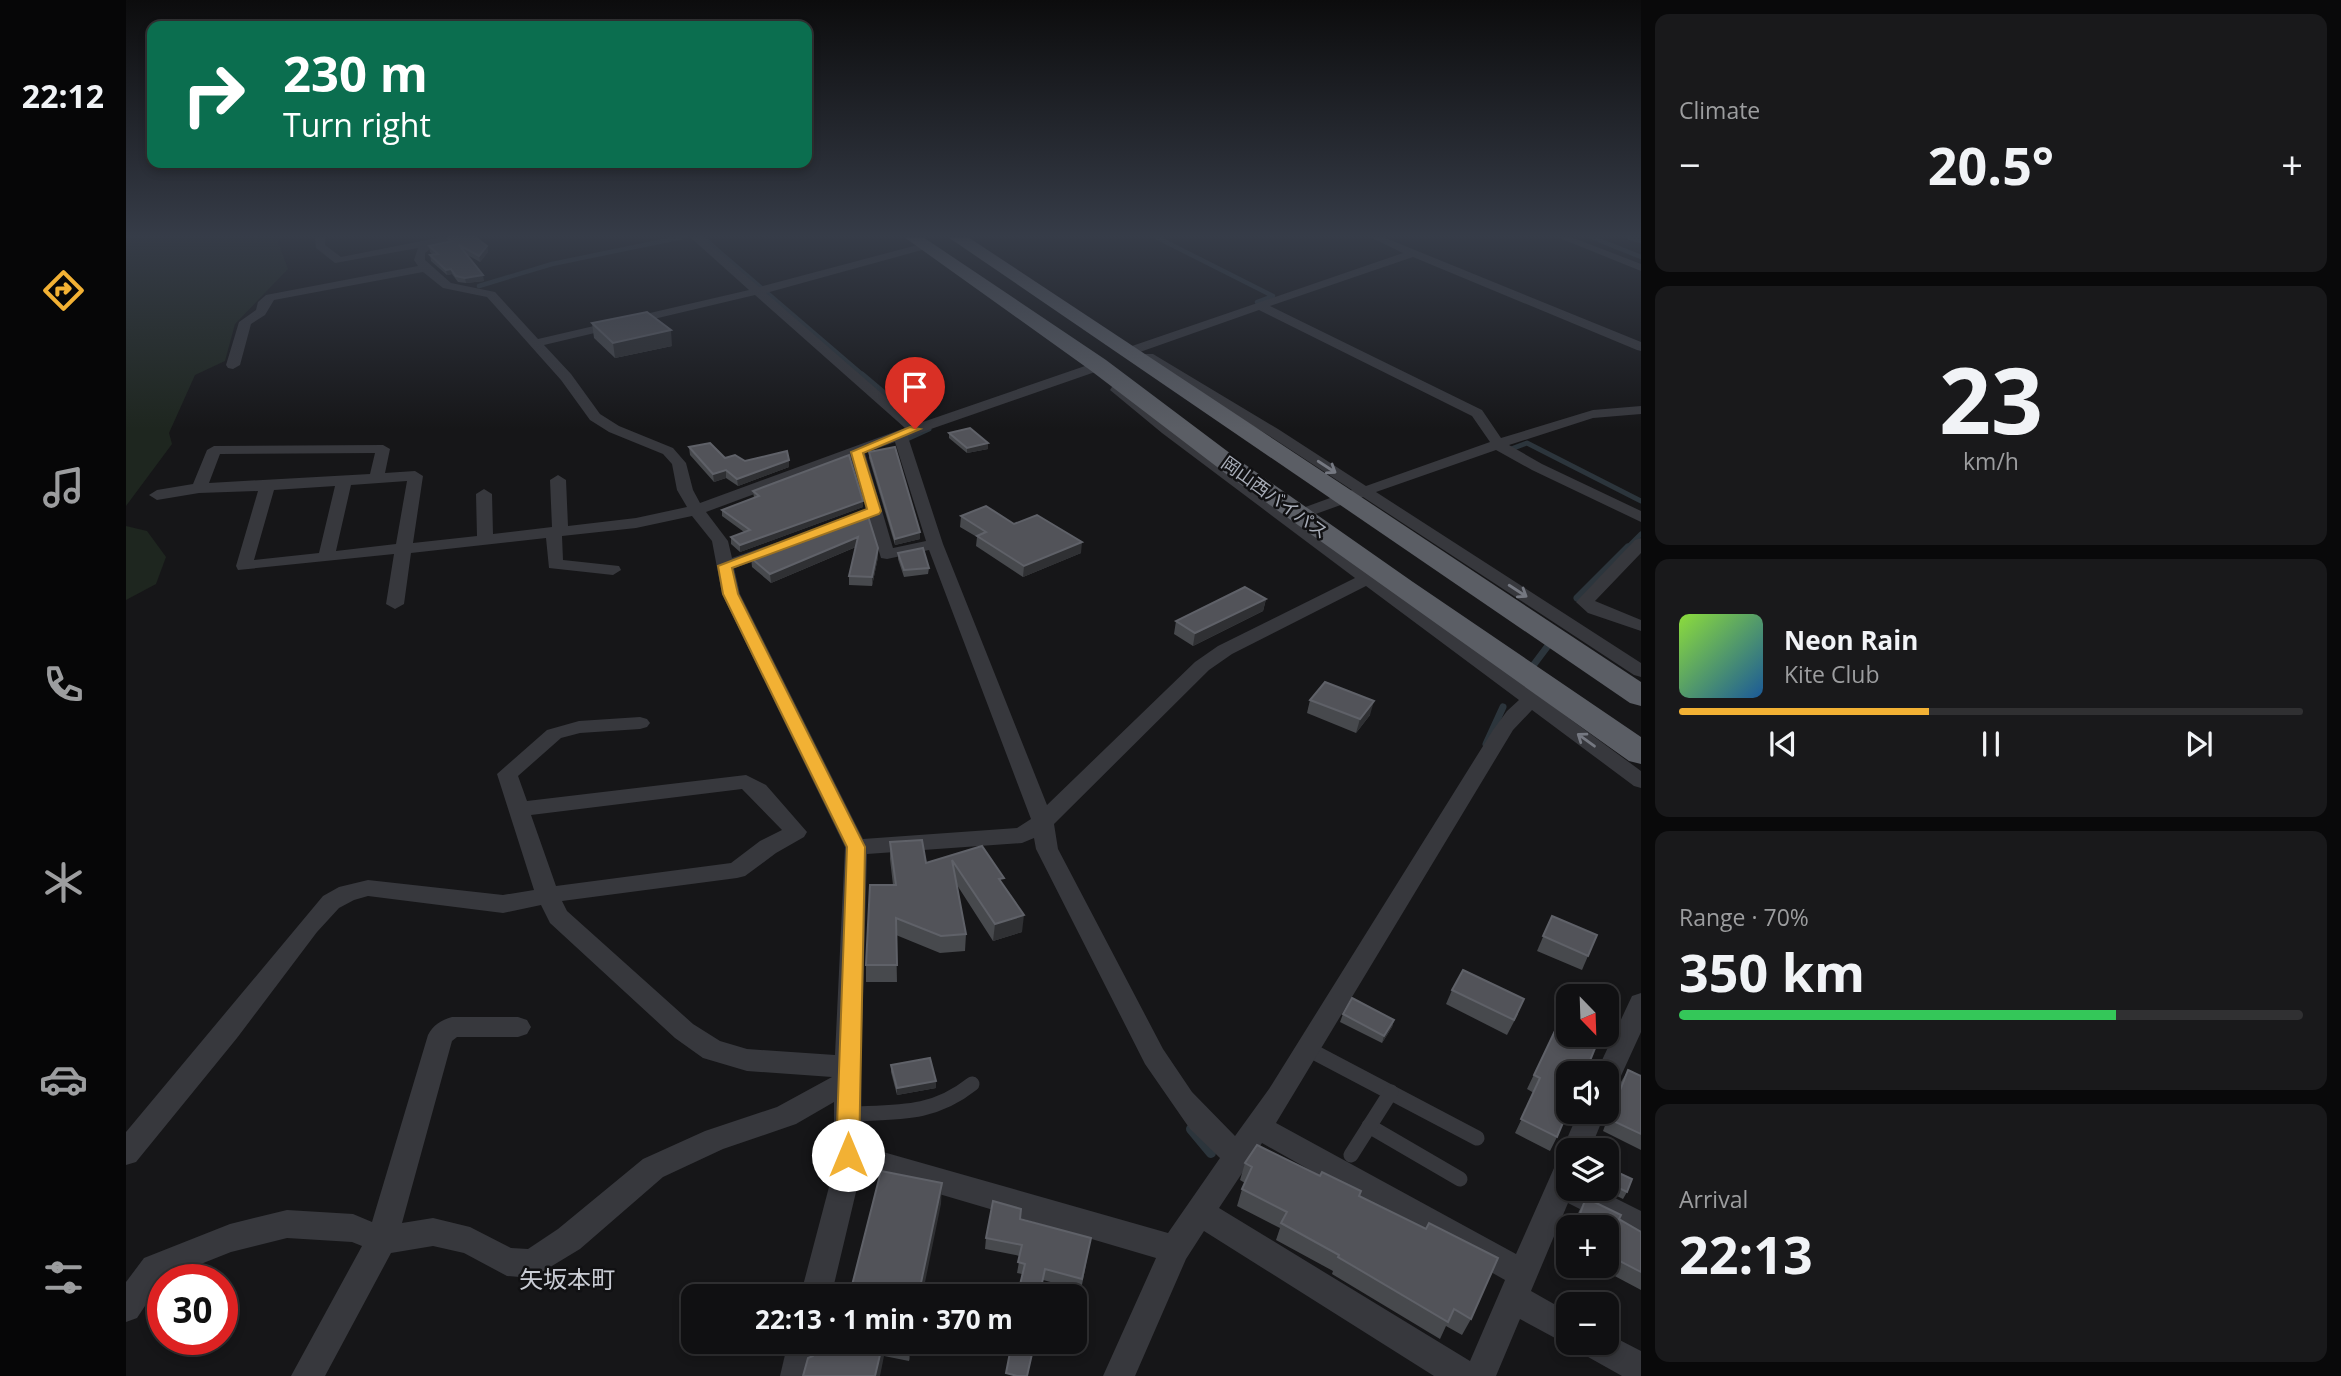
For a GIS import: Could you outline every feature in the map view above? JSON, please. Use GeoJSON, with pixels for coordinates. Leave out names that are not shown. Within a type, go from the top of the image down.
{"type":"FeatureCollection","features":[{"type":"Feature","properties":{"kind":"highway","name":"岡山西バイパス"},"geometry":{"type":"LineString","coordinates":[[1004,301],[1098,365],[1234,468],[1641,753]]}},
{"type":"Feature","properties":{"kind":"highway"},"geometry":{"type":"LineString","coordinates":[[1055,301],[1140,361],[1290,458],[1641,696]]}},
{"type":"Feature","properties":{"kind":"street"},"geometry":{"type":"LineString","coordinates":[[233,365],[245,322],[261,312],[265,301]]}},
{"type":"Feature","properties":{"kind":"street"},"geometry":{"type":"LineString","coordinates":[[497,301],[586,400],[595,417],[614,429],[667,451],[679,463],[685,490],[696,510],[720,541],[730,594],[856,847],[848,1074],[848,1168],[818,1284]]}},
{"type":"Feature","properties":{"kind":"street"},"geometry":{"type":"LineString","coordinates":[[536,344],[715,301]]}},
{"type":"Feature","properties":{"kind":"street"},"geometry":{"type":"LineString","coordinates":[[774,301],[916,429],[932,545],[1042,822],[1047,849],[1147,1045],[1183,1100],[1215,1139],[1238,1155]]}},
{"type":"Feature","properties":{"kind":"street"},"geometry":{"type":"LineString","coordinates":[[1136,349],[1274,301]]}},
{"type":"Feature","properties":{"kind":"street"},"geometry":{"type":"LineString","coordinates":[[1530,301],[1641,347]]}},
{"type":"Feature","properties":{"kind":"street"},"geometry":{"type":"LineString","coordinates":[[1260,306],[1477,413],[1499,445],[1537,467],[1641,517]]}},
{"type":"Feature","properties":{"kind":"street"},"geometry":{"type":"LineString","coordinates":[[1043,329],[1167,430],[1641,780]]}},
{"type":"Feature","properties":{"kind":"street"},"geometry":{"type":"LineString","coordinates":[[1101,331],[1136,349],[1273,432],[1641,671]]}},
{"type":"Feature","properties":{"kind":"street"},"geometry":{"type":"LineString","coordinates":[[267,486],[244,566],[636,523],[696,510],[916,429],[1090,369]]}},
{"type":"Feature","properties":{"kind":"street"},"geometry":{"type":"LineString","coordinates":[[1287,519],[1555,424],[1593,414],[1641,410]]}},
{"type":"Feature","properties":{"kind":"street"},"geometry":{"type":"LineString","coordinates":[[199,488],[214,450],[383,449],[377,478]]}},
{"type":"Feature","properties":{"kind":"street"},"geometry":{"type":"LineString","coordinates":[[857,452],[887,554],[932,545]]}},
{"type":"Feature","properties":{"kind":"street"},"geometry":{"type":"LineString","coordinates":[[158,495],[199,488],[415,476],[395,604]]}},
{"type":"Feature","properties":{"kind":"street"},"geometry":{"type":"LineString","coordinates":[[558,480],[555,564],[613,570]]}},
{"type":"Feature","properties":{"kind":"street"},"geometry":{"type":"LineString","coordinates":[[326,557],[344,481]]}},
{"type":"Feature","properties":{"kind":"street"},"geometry":{"type":"LineString","coordinates":[[484,494],[485,540]]}},
{"type":"Feature","properties":{"kind":"street"},"geometry":{"type":"LineString","coordinates":[[824,530],[874,511]]}},
{"type":"Feature","properties":{"kind":"street"},"geometry":{"type":"LineString","coordinates":[[725,566],[799,539]]}},
{"type":"Feature","properties":{"kind":"street"},"geometry":{"type":"LineString","coordinates":[[1641,543],[1585,603],[1594,609],[1641,626]]}},
{"type":"Feature","properties":{"kind":"street"},"geometry":{"type":"LineString","coordinates":[[856,847],[1021,835],[1042,822],[1202,666],[1225,650],[1368,578]]}},
{"type":"Feature","properties":{"kind":"street"},"geometry":{"type":"LineString","coordinates":[[1564,621],[1594,609]]}},
{"type":"Feature","properties":{"kind":"street"},"geometry":{"type":"LineString","coordinates":[[1119,1376],[1175,1249],[1308,1049],[1515,713],[1523,704],[1534,701]]}},
{"type":"Feature","properties":{"kind":"street"},"geometry":{"type":"LineString","coordinates":[[640,723],[579,727],[554,734],[507,774],[548,897],[558,917],[684,1031],[712,1050],[747,1060],[848,1074]]}},
{"type":"Feature","properties":{"kind":"street"},"geometry":{"type":"LineString","coordinates":[[126,1153],[228,1031],[309,926],[331,902],[347,893],[368,888],[503,904],[578,890],[737,870],[768,846],[796,832],[758,790],[746,782],[520,809]]}},
{"type":"Feature","properties":{"kind":"street"},"geometry":{"type":"LineString","coordinates":[[1615,1061],[1641,1003]]}},
{"type":"Feature","properties":{"kind":"street"},"geometry":{"type":"LineString","coordinates":[[307,1376],[382,1240],[441,1035],[452,1027],[518,1027]]}},
{"type":"Feature","properties":{"kind":"street"},"geometry":{"type":"LineString","coordinates":[[126,1307],[155,1268],[230,1237],[287,1224],[353,1228],[382,1240],[433,1232],[470,1241],[506,1262],[532,1264],[569,1239],[653,1168],[715,1140],[786,1115],[848,1074]]}},
{"type":"Feature","properties":{"kind":"street"},"geometry":{"type":"LineString","coordinates":[[1258,1127],[1518,1286],[1556,1319]]}},
{"type":"Feature","properties":{"kind":"street"},"geometry":{"type":"LineString","coordinates":[[848,1155],[1175,1249]]}},
{"type":"Feature","properties":{"kind":"street"},"geometry":{"type":"LineString","coordinates":[[1480,1376],[1556,1195]]}},
{"type":"Feature","properties":{"kind":"street"},"geometry":{"type":"LineString","coordinates":[[1602,1201],[1641,1226]]}},
{"type":"Feature","properties":{"kind":"street"},"geometry":{"type":"LineString","coordinates":[[1200,1212],[1464,1376]]}},
{"type":"Feature","properties":{"kind":"street"},"geometry":{"type":"LineString","coordinates":[[796,1376],[801,1354]]}},
{"type":"Feature","properties":{"kind":"street"},"geometry":{"type":"LineString","coordinates":[[1615,1355],[1641,1370]]}},
{"type":"Feature","properties":{"kind":"lane"},"geometry":{"type":"LineString","coordinates":[[1308,1049],[1477,1138]]}},
{"type":"Feature","properties":{"kind":"lane"},"geometry":{"type":"LineString","coordinates":[[848,1114],[932,1110],[954,1100],[972,1084]]}},
{"type":"Feature","properties":{"kind":"lane"},"geometry":{"type":"LineString","coordinates":[[1350,1155],[1391,1092]]}},
{"type":"Feature","properties":{"kind":"lane"},"geometry":{"type":"LineString","coordinates":[[1369,1126],[1460,1179]]}},
{"type":"Feature","properties":{"kind":"shaded area"},"geometry":{"type":"Polygon","coordinates":[[[126,301],[257,301],[235,324],[225,361],[195,375],[169,433],[172,444],[126,506],[126,301]]]}},
{"type":"Feature","properties":{"kind":"shaded area"},"geometry":{"type":"Polygon","coordinates":[[[126,526],[147,531],[166,557],[156,584],[126,600],[126,526]]]}},
{"type":"Feature","properties":{"kind":"building"},"geometry":{"type":"Polygon","coordinates":[[[647,312],[671,330],[613,343],[592,323],[647,312]]]}},
{"type":"Feature","properties":{"kind":"building"},"geometry":{"type":"Polygon","coordinates":[[[970,428],[988,443],[967,448],[949,433],[970,428]]]}},
{"type":"Feature","properties":{"kind":"building"},"geometry":{"type":"Polygon","coordinates":[[[710,443],[725,458],[735,455],[745,461],[787,451],[789,460],[737,479],[726,470],[713,474],[689,447],[710,443]]]}},
{"type":"Feature","properties":{"kind":"building"},"geometry":{"type":"Polygon","coordinates":[[[895,447],[920,532],[895,539],[869,452],[895,447]]]}},
{"type":"Feature","properties":{"kind":"building"},"geometry":{"type":"Polygon","coordinates":[[[849,455],[863,501],[740,545],[731,537],[750,530],[722,510],[759,496],[753,491],[849,455]]]}},
{"type":"Feature","properties":{"kind":"building"},"geometry":{"type":"Polygon","coordinates":[[[986,506],[1014,524],[1037,515],[1082,542],[1024,566],[977,536],[986,532],[961,516],[986,506]]]}},
{"type":"Feature","properties":{"kind":"building"},"geometry":{"type":"Polygon","coordinates":[[[867,513],[878,548],[872,577],[849,576],[858,537],[770,574],[751,558],[757,556],[754,554],[867,513]]]}},
{"type":"Feature","properties":{"kind":"building"},"geometry":{"type":"Polygon","coordinates":[[[923,548],[929,568],[904,570],[898,553],[923,548]]]}},
{"type":"Feature","properties":{"kind":"building"},"geometry":{"type":"Polygon","coordinates":[[[1245,587],[1266,599],[1195,633],[1176,621],[1245,587]]]}},
{"type":"Feature","properties":{"kind":"building"},"geometry":{"type":"Polygon","coordinates":[[[1325,682],[1374,701],[1360,719],[1310,700],[1325,682]]]}},
{"type":"Feature","properties":{"kind":"building"},"geometry":{"type":"Polygon","coordinates":[[[922,840],[926,863],[982,846],[1004,878],[999,879],[1024,915],[995,924],[952,860],[966,934],[941,936],[896,918],[897,965],[866,965],[870,885],[896,885],[890,842],[922,840]]]}},
{"type":"Feature","properties":{"kind":"building"},"geometry":{"type":"Polygon","coordinates":[[[1552,916],[1597,935],[1588,956],[1543,936],[1552,916]]]}},
{"type":"Feature","properties":{"kind":"building"},"geometry":{"type":"Polygon","coordinates":[[[1463,970],[1524,999],[1514,1020],[1452,990],[1463,970]]]}},
{"type":"Feature","properties":{"kind":"building"},"geometry":{"type":"Polygon","coordinates":[[[1352,998],[1394,1020],[1384,1036],[1343,1014],[1352,998]]]}},
{"type":"Feature","properties":{"kind":"building"},"geometry":{"type":"Polygon","coordinates":[[[1556,1029],[1556,1047],[1596,1047],[1590,1061],[1556,1061],[1556,1124],[1562,1124],[1557,1137],[1521,1119],[1540,1078],[1534,1075],[1556,1029]]]}},
{"type":"Feature","properties":{"kind":"building"},"geometry":{"type":"Polygon","coordinates":[[[930,1058],[936,1081],[897,1088],[891,1065],[930,1058]]]}},
{"type":"Feature","properties":{"kind":"building"},"geometry":{"type":"Polygon","coordinates":[[[1628,1070],[1641,1076],[1641,1134],[1619,1124],[1619,1093],[1628,1070]]]}},
{"type":"Feature","properties":{"kind":"building"},"geometry":{"type":"Polygon","coordinates":[[[1257,1145],[1320,1176],[1322,1172],[1361,1191],[1359,1196],[1426,1229],[1429,1223],[1498,1258],[1471,1319],[1454,1309],[1448,1322],[1281,1223],[1287,1212],[1242,1189],[1252,1167],[1245,1163],[1257,1145]]]}},
{"type":"Feature","properties":{"kind":"building"},"geometry":{"type":"Polygon","coordinates":[[[881,1171],[942,1183],[921,1284],[852,1284],[881,1171]]]}},
{"type":"Feature","properties":{"kind":"building"},"geometry":{"type":"Polygon","coordinates":[[[1619,1173],[1632,1179],[1627,1192],[1619,1188],[1619,1173]]]}},
{"type":"Feature","properties":{"kind":"building"},"geometry":{"type":"Polygon","coordinates":[[[993,1201],[1021,1209],[1020,1219],[1091,1238],[1082,1279],[1045,1269],[1042,1284],[1020,1284],[1025,1264],[1018,1262],[1022,1245],[986,1238],[993,1201]]]}},
{"type":"Feature","properties":{"kind":"building"},"geometry":{"type":"Polygon","coordinates":[[[1585,1201],[1592,1201],[1621,1215],[1619,1219],[1619,1215],[1580,1215],[1585,1201]]]}},
{"type":"Feature","properties":{"kind":"building"},"geometry":{"type":"Polygon","coordinates":[[[1619,1219],[1641,1232],[1641,1272],[1619,1261],[1619,1219]]]}},
{"type":"Feature","properties":{"kind":"building"},"geometry":{"type":"Polygon","coordinates":[[[880,1354],[875,1376],[803,1376],[808,1358],[880,1354]]]}},
{"type":"Feature","properties":{"kind":"building"},"geometry":{"type":"Polygon","coordinates":[[[1010,1354],[1032,1354],[1027,1376],[1006,1373],[1010,1354]]]}},
{"type":"Feature","properties":{"kind":"waterway"},"geometry":{"type":"LineString","coordinates":[[777,301],[864,376]]}},
{"type":"Feature","properties":{"kind":"waterway"},"geometry":{"type":"LineString","coordinates":[[862,374],[927,429]]}},
{"type":"Feature","properties":{"kind":"waterway"},"geometry":{"type":"LineString","coordinates":[[907,439],[929,429]]}},
{"type":"Feature","properties":{"kind":"waterway"},"geometry":{"type":"LineString","coordinates":[[1511,449],[1527,443],[1641,501]]}},
{"type":"Feature","properties":{"kind":"waterway"},"geometry":{"type":"LineString","coordinates":[[1577,598],[1641,534]]}},
{"type":"Feature","properties":{"kind":"waterway"},"geometry":{"type":"LineString","coordinates":[[1529,671],[1553,639]]}},
{"type":"Feature","properties":{"kind":"waterway"},"geometry":{"type":"LineString","coordinates":[[1486,744],[1503,707]]}},
{"type":"Feature","properties":{"kind":"waterway"},"geometry":{"type":"LineString","coordinates":[[1191,1129],[1211,1153]]}},
{"type":"Feature","properties":{"kind":"district","name":"矢坂本町"},"geometry":{"type":"Point","coordinates":[567,1278]}},
{"type":"Feature","properties":{"kind":"route"},"geometry":{"type":"LineString","coordinates":[[848,1155],[848,1067],[856,847],[730,594],[725,566],[874,511],[857,452],[915,429]]}}]}
